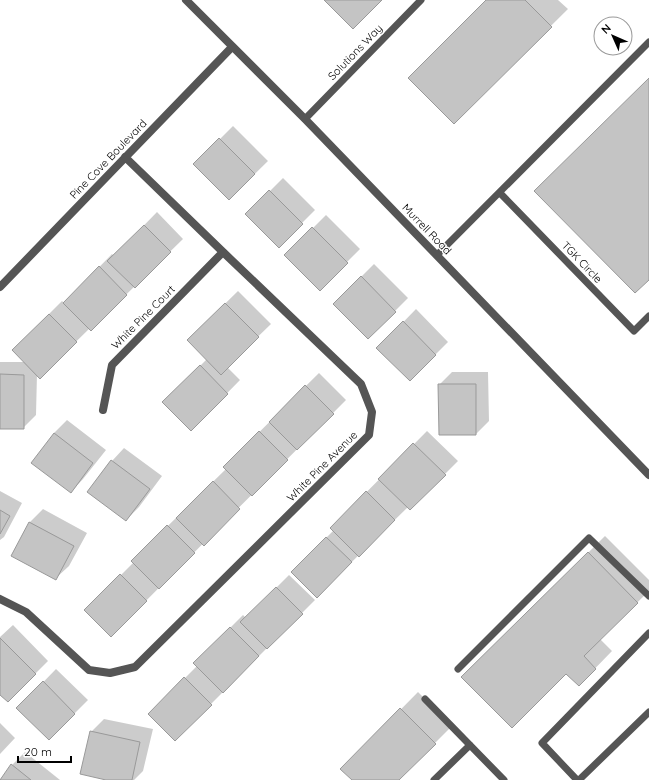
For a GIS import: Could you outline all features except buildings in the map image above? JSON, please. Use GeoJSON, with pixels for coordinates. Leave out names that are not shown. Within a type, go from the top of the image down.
{"type":"FeatureCollection","features":[{"type":"Feature","properties":{"kind":"street","name":"Murrell Road"},"geometry":{"type":"LineString","coordinates":[[186,0],[305,119],[649,474]]}},
{"type":"Feature","properties":{"kind":"street","name":"Pine Cove Boulevard"},"geometry":{"type":"LineString","coordinates":[[0,287],[232,47]]}},
{"type":"Feature","properties":{"kind":"street","name":"White Pine Avenue"},"geometry":{"type":"LineString","coordinates":[[0,599],[26,612],[89,670],[110,673],[135,667],[369,435],[372,412],[361,384],[125,157]]}},
{"type":"Feature","properties":{"kind":"street","name":"White Pine Court"},"geometry":{"type":"LineString","coordinates":[[103,410],[112,365],[223,252]]}},
{"type":"Feature","properties":{"kind":"lane","name":"Solutions Way"},"geometry":{"type":"LineString","coordinates":[[305,119],[421,0]]}},
{"type":"Feature","properties":{"kind":"lane"},"geometry":{"type":"LineString","coordinates":[[437,255],[649,42]]}},
{"type":"Feature","properties":{"kind":"lane","name":"TGK Circle"},"geometry":{"type":"LineString","coordinates":[[500,193],[634,331],[649,316]]}},
{"type":"Feature","properties":{"kind":"lane"},"geometry":{"type":"LineString","coordinates":[[458,669],[589,538],[649,596]]}},
{"type":"Feature","properties":{"kind":"lane"},"geometry":{"type":"LineString","coordinates":[[649,633],[542,743],[578,780],[649,712]]}},
{"type":"Feature","properties":{"kind":"lane"},"geometry":{"type":"LineString","coordinates":[[425,699],[503,780]]}},
{"type":"Feature","properties":{"kind":"lane"},"geometry":{"type":"LineString","coordinates":[[434,780],[470,745]]}}]}
